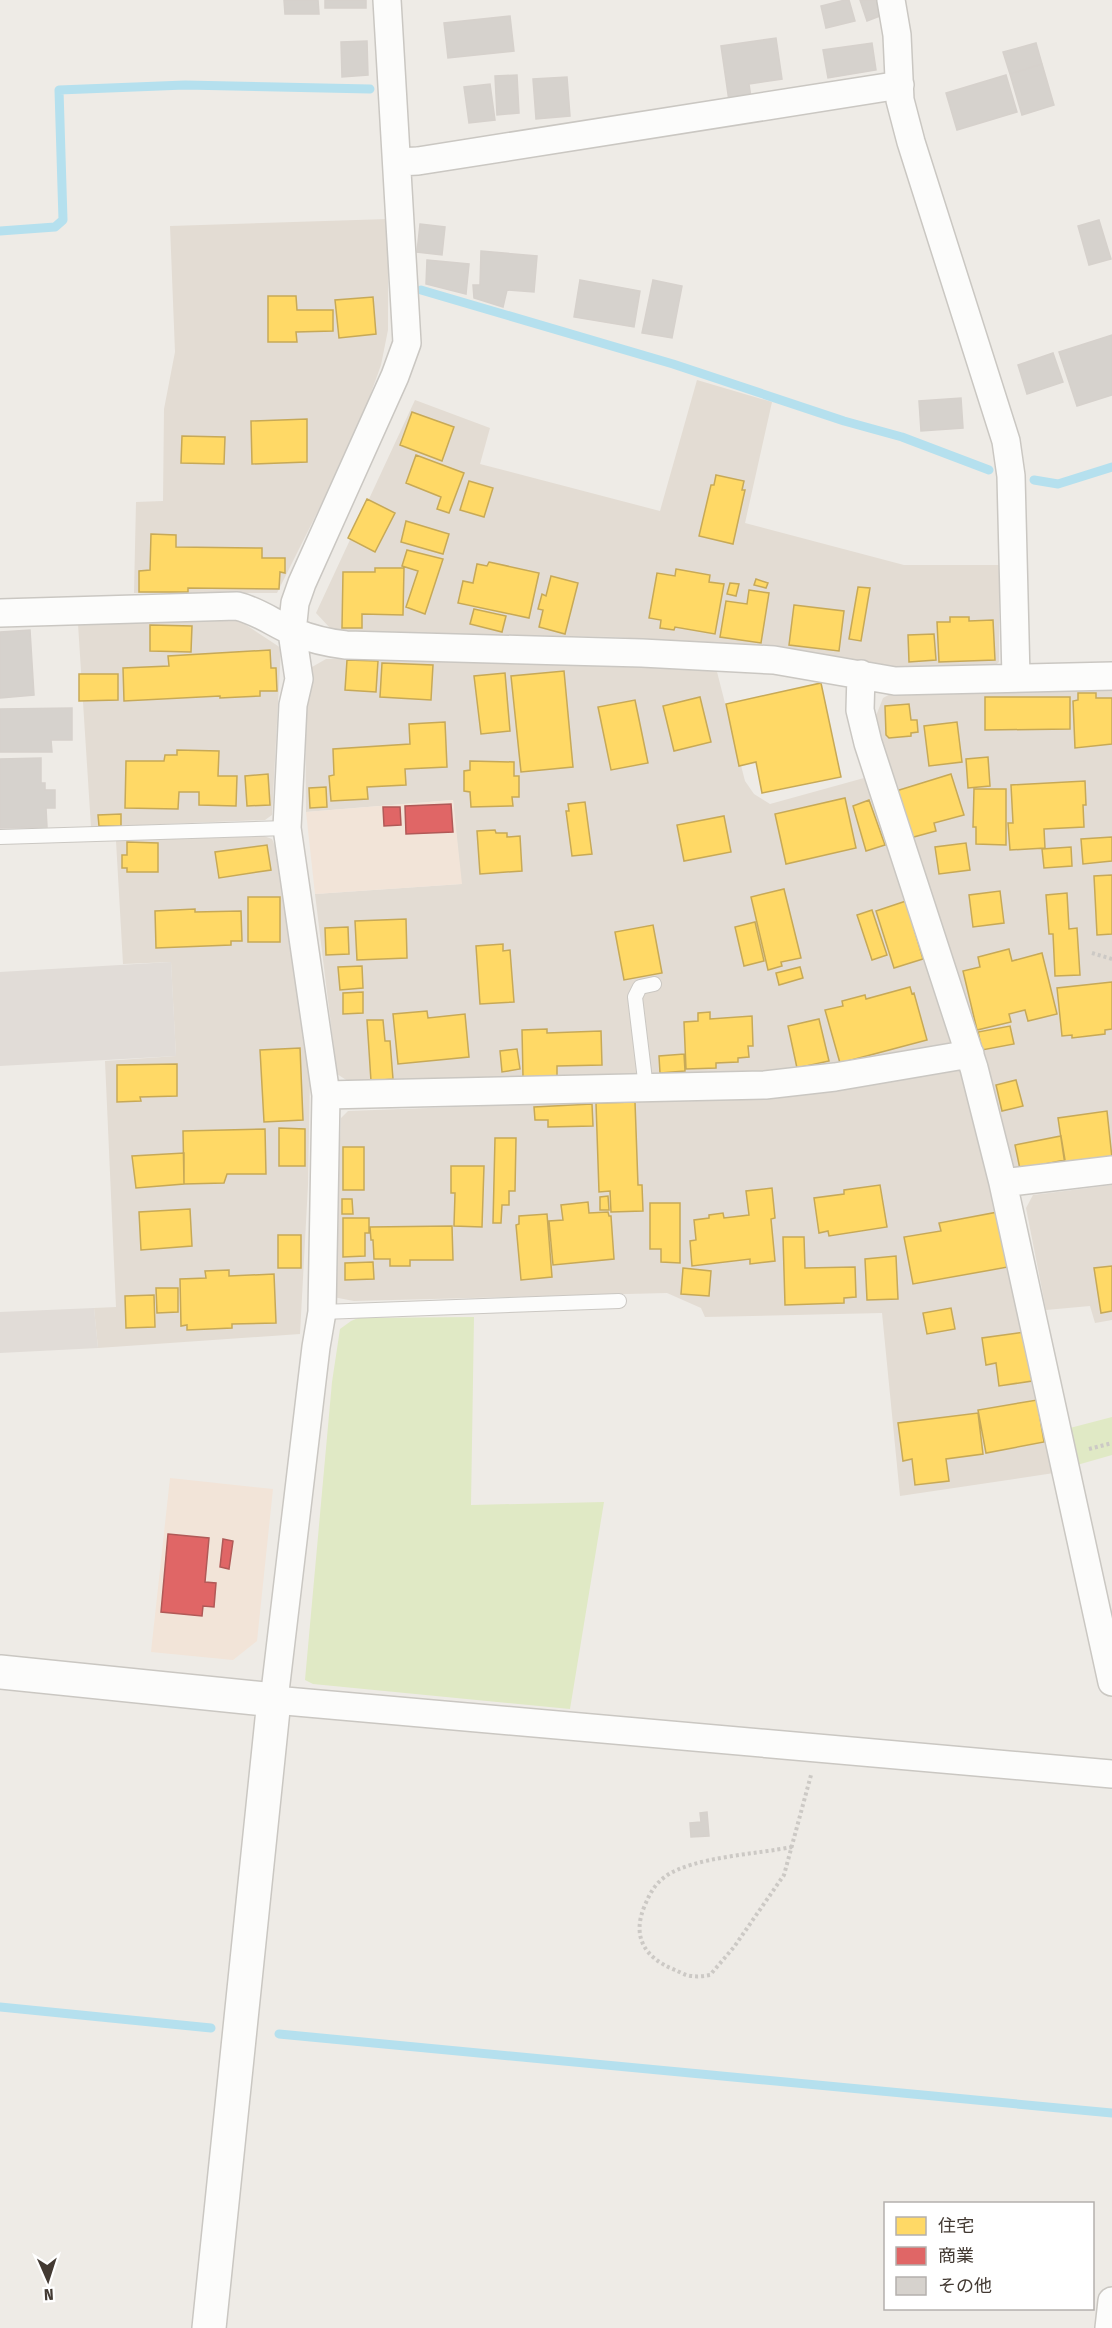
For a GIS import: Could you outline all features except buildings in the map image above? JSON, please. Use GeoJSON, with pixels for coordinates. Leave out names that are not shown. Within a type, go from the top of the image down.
{"type":"FeatureCollection","features":[{"type":"Feature","properties":{"kind":"street"},"geometry":{"type":"LineString","coordinates":[[209,2328],[274,1700],[322,1312],[326,1095],[287,828],[293,705],[298,679],[292,632],[295,603],[302,584],[395,376],[407,342],[387,0]]}},
{"type":"Feature","properties":{"kind":"street"},"geometry":{"type":"LineString","coordinates":[[891,0],[897,35],[900,100],[911,142],[1006,441],[1011,476],[1016,677]]}},
{"type":"Feature","properties":{"kind":"street"},"geometry":{"type":"LineString","coordinates":[[397,162],[442,157],[900,85]]}},
{"type":"Feature","properties":{"kind":"street"},"geometry":{"type":"LineString","coordinates":[[0,613],[237,606],[254,610],[292,632],[324,642],[346,645],[642,653],[774,660],[895,681],[1112,676]]}},
{"type":"Feature","properties":{"kind":"street"},"geometry":{"type":"LineString","coordinates":[[861,674],[860,710],[867,743],[970,1054],[1004,1184],[1112,1682]]}},
{"type":"Feature","properties":{"kind":"street"},"geometry":{"type":"LineString","coordinates":[[326,1095],[765,1085],[835,1077],[970,1054]]}},
{"type":"Feature","properties":{"kind":"street"},"geometry":{"type":"LineString","coordinates":[[1004,1184],[1112,1170]]}},
{"type":"Feature","properties":{"kind":"street"},"geometry":{"type":"LineString","coordinates":[[0,1672],[274,1700],[1112,1774]]}},
{"type":"Feature","properties":{"kind":"street"},"geometry":{"type":"LineString","coordinates":[[1109,2328],[1112,2301]]}},
{"type":"Feature","properties":{"kind":"lane"},"geometry":{"type":"LineString","coordinates":[[0,837],[287,828]]}},
{"type":"Feature","properties":{"kind":"lane"},"geometry":{"type":"LineString","coordinates":[[646,1088],[635,997],[640,987],[654,984]]}},
{"type":"Feature","properties":{"kind":"lane"},"geometry":{"type":"LineString","coordinates":[[322,1312],[619,1301]]}},
{"type":"Feature","properties":{"kind":"path"},"geometry":{"type":"LineString","coordinates":[[1092,953],[1112,959]]}},
{"type":"Feature","properties":{"kind":"path"},"geometry":{"type":"LineString","coordinates":[[792,1847],[691,1865],[667,1875],[651,1890],[641,1915],[640,1936],[648,1955],[658,1963],[691,1977],[710,1976],[734,1947],[784,1875],[792,1847],[811,1776],[814,1747]]}},
{"type":"Feature","properties":{"kind":"shaded area"},"geometry":{"type":"Polygon","coordinates":[[[388,219],[388,330],[381,365],[356,435],[277,593],[134,593],[136,502],[163,501],[164,409],[175,352],[170,226],[388,219]]]}},
{"type":"Feature","properties":{"kind":"shaded area"},"geometry":{"type":"Polygon","coordinates":[[[697,380],[772,402],[745,523],[904,565],[999,565],[999,662],[992,668],[885,669],[836,657],[722,644],[615,637],[345,632],[330,628],[316,613],[415,400],[490,428],[480,464],[660,511],[697,380]]]}},
{"type":"Feature","properties":{"kind":"shaded area"},"geometry":{"type":"Polygon","coordinates":[[[240,621],[281,648],[272,815],[265,820],[91,827],[78,624],[240,621]]]}},
{"type":"Feature","properties":{"kind":"shaded area"},"geometry":{"type":"Polygon","coordinates":[[[326,659],[577,659],[716,668],[745,781],[754,794],[770,804],[864,778],[955,1044],[792,1071],[354,1085],[337,1074],[315,894],[461,884],[453,800],[306,812],[305,698],[312,667],[326,659]]]}},
{"type":"Feature","properties":{"kind":"shaded area"},"geometry":{"type":"Polygon","coordinates":[[[1112,689],[1112,1161],[1014,1168],[931,903],[872,726],[883,698],[894,692],[1112,689]]]}},
{"type":"Feature","properties":{"kind":"shaded area"},"geometry":{"type":"Polygon","coordinates":[[[453,800],[462,884],[315,894],[306,812],[453,800]]]}},
{"type":"Feature","properties":{"kind":"shaded area"},"geometry":{"type":"Polygon","coordinates":[[[261,835],[272,839],[275,846],[310,1076],[308,1185],[300,1334],[98,1348],[94,1308],[116,1307],[105,1061],[176,1056],[171,962],[123,964],[116,841],[261,835]]]}},
{"type":"Feature","properties":{"kind":"shaded area"},"geometry":{"type":"Polygon","coordinates":[[[171,962],[176,1056],[0,1066],[0,972],[171,962]]]}},
{"type":"Feature","properties":{"kind":"shaded area"},"geometry":{"type":"Polygon","coordinates":[[[963,1068],[971,1078],[1054,1473],[900,1496],[882,1313],[705,1317],[701,1308],[667,1293],[354,1301],[333,1297],[341,1118],[348,1111],[787,1095],[963,1068]]]}},
{"type":"Feature","properties":{"kind":"shaded area"},"geometry":{"type":"Polygon","coordinates":[[[1112,1185],[1112,1320],[1095,1323],[1090,1306],[1046,1310],[1026,1208],[1033,1195],[1112,1185]]]}},
{"type":"Feature","properties":{"kind":"shaded area"},"geometry":{"type":"Polygon","coordinates":[[[94,1308],[98,1348],[0,1353],[0,1312],[94,1308]]]}},
{"type":"Feature","properties":{"kind":"shaded area"},"geometry":{"type":"Polygon","coordinates":[[[170,1478],[273,1489],[257,1641],[233,1660],[151,1652],[170,1478]]]}},
{"type":"Feature","properties":{"kind":"green space"},"geometry":{"type":"Polygon","coordinates":[[[474,1317],[471,1505],[604,1502],[570,1709],[313,1684],[305,1680],[332,1382],[340,1329],[358,1318],[474,1317]]]}},
{"type":"Feature","properties":{"kind":"green space"},"geometry":{"type":"Polygon","coordinates":[[[1112,1417],[1112,1455],[1077,1465],[1070,1428],[1112,1417]]]}},
{"type":"Feature","properties":{"kind":"waterway"},"geometry":{"type":"LineString","coordinates":[[0,231],[55,227],[63,220],[59,90],[185,85],[370,89]]}},
{"type":"Feature","properties":{"kind":"waterway"},"geometry":{"type":"LineString","coordinates":[[421,290],[673,364],[844,421],[902,437],[989,470]]}},
{"type":"Feature","properties":{"kind":"waterway"},"geometry":{"type":"LineString","coordinates":[[1034,480],[1058,484],[1112,467]]}},
{"type":"Feature","properties":{"kind":"waterway"},"geometry":{"type":"LineString","coordinates":[[0,2007],[211,2028]]}},
{"type":"Feature","properties":{"kind":"waterway"},"geometry":{"type":"LineString","coordinates":[[279,2034],[1112,2113]]}}]}
